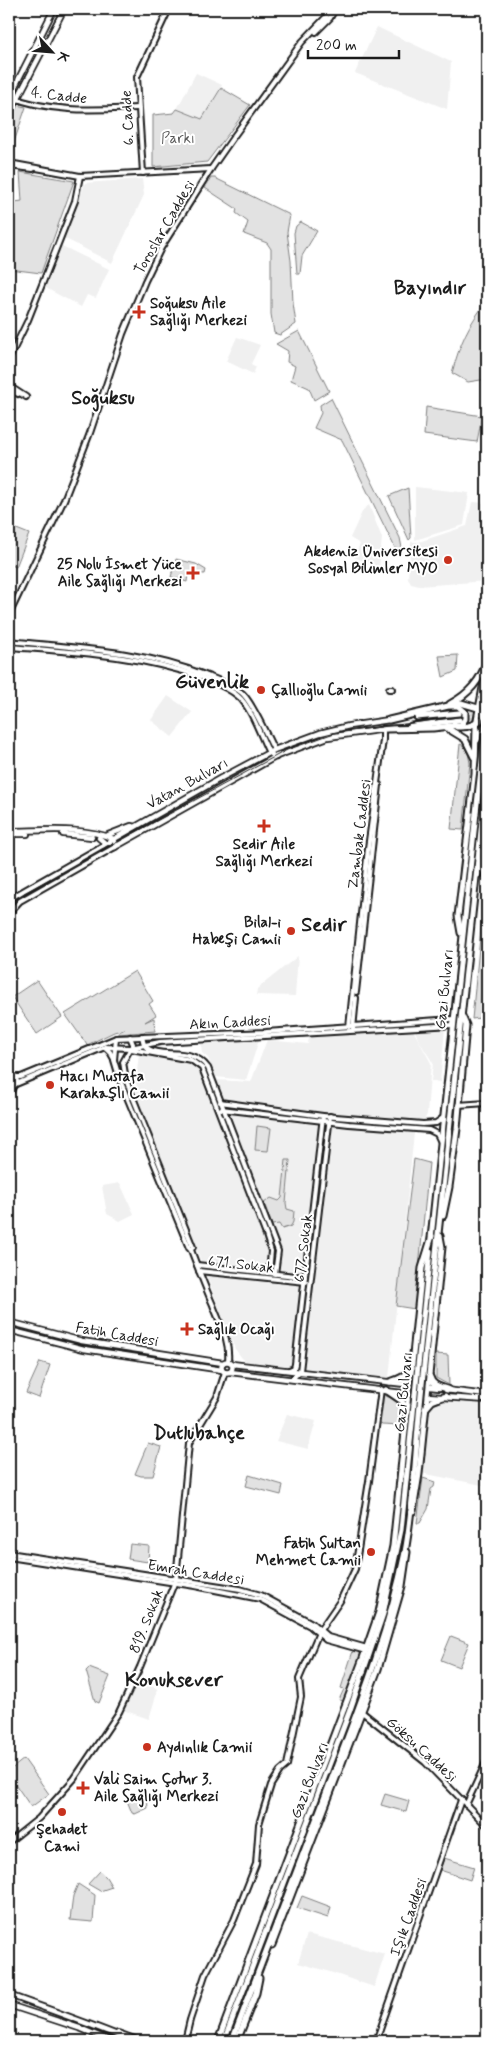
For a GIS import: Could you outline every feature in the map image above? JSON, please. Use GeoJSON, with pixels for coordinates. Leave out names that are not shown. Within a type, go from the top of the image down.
{"type":"FeatureCollection","features":[{"type":"Feature","properties":{"kind":"highway"},"geometry":{"type":"LineString","coordinates":[[440,709],[468,692],[481,676],[487,661]]}},
{"type":"Feature","properties":{"kind":"highway"},"geometry":{"type":"LineString","coordinates":[[462,938],[458,916],[475,761],[476,725],[487,666]]}},
{"type":"Feature","properties":{"kind":"highway"},"geometry":{"type":"LineString","coordinates":[[482,689],[487,704]]}},
{"type":"Feature","properties":{"kind":"highway"},"geometry":{"type":"LineString","coordinates":[[390,720],[461,704],[478,708],[487,717],[476,725],[465,728],[444,726]]}},
{"type":"Feature","properties":{"kind":"highway"},"geometry":{"type":"LineString","coordinates":[[384,729],[461,725],[465,719],[465,712],[461,708],[450,706]]}},
{"type":"Feature","properties":{"kind":"highway"},"geometry":{"type":"LineString","coordinates":[[390,720],[459,713]]}},
{"type":"Feature","properties":{"kind":"highway","name":"Gazi Bulvarı"},"geometry":{"type":"LineString","coordinates":[[232,2041],[372,1670],[388,1620],[407,1540],[410,1524],[420,1375],[443,1118],[487,717]]}},
{"type":"Feature","properties":{"kind":"highway"},"geometry":{"type":"LineString","coordinates":[[384,729],[459,720]]}},
{"type":"Feature","properties":{"kind":"highway"},"geometry":{"type":"LineString","coordinates":[[476,748],[480,732],[487,723]]}},
{"type":"Feature","properties":{"kind":"highway"},"geometry":{"type":"LineString","coordinates":[[444,726],[452,729],[465,739],[475,761]]}},
{"type":"Feature","properties":{"kind":"highway","name":"Gazi Bulvarı"},"geometry":{"type":"LineString","coordinates":[[420,1375],[439,1231],[487,774]]}},
{"type":"Feature","properties":{"kind":"highway"},"geometry":{"type":"LineString","coordinates":[[475,882],[482,863],[487,824]]}},
{"type":"Feature","properties":{"kind":"highway"},"geometry":{"type":"LineString","coordinates":[[419,1406],[427,1396],[429,1386],[442,1247],[439,1231],[449,1187],[466,1025],[462,1016]]}},
{"type":"Feature","properties":{"kind":"highway"},"geometry":{"type":"LineString","coordinates":[[218,2041],[366,1650],[378,1612],[393,1546],[422,1268],[432,1236]]}},
{"type":"Feature","properties":{"kind":"highway"},"geometry":{"type":"LineString","coordinates":[[390,1382],[399,1380],[412,1367]]}},
{"type":"Feature","properties":{"kind":"highway"},"geometry":{"type":"LineString","coordinates":[[429,1370],[432,1382],[449,1390]]}},
{"type":"Feature","properties":{"kind":"highway"},"geometry":{"type":"LineString","coordinates":[[383,1390],[402,1401],[407,1412]]}},
{"type":"Feature","properties":{"kind":"highway"},"geometry":{"type":"LineString","coordinates":[[419,1406],[445,1396]]}},
{"type":"Feature","properties":{"kind":"highway","name":"Gazi Bulvarı"},"geometry":{"type":"LineString","coordinates":[[224,2041],[370,1655],[383,1614],[401,1530],[419,1406]]}},
{"type":"Feature","properties":{"kind":"highway"},"geometry":{"type":"LineString","coordinates":[[400,1479],[401,1530]]}},
{"type":"Feature","properties":{"kind":"highway"},"geometry":{"type":"LineString","coordinates":[[237,2041],[256,1993],[261,1965],[281,1925],[387,1642],[402,1586],[407,1558],[407,1540]]}},
{"type":"Feature","properties":{"kind":"highway"},"geometry":{"type":"LineString","coordinates":[[240,1984],[256,1956]]}},
{"type":"Feature","properties":{"kind":"main road"},"geometry":{"type":"LineString","coordinates":[[9,97],[54,9]]}},
{"type":"Feature","properties":{"kind":"main road"},"geometry":{"type":"LineString","coordinates":[[9,115],[64,9]]}},
{"type":"Feature","properties":{"kind":"main road","name":"Vatan Bulvarı"},"geometry":{"type":"LineString","coordinates":[[109,842],[272,751],[320,733],[349,726],[390,720]]}},
{"type":"Feature","properties":{"kind":"main road"},"geometry":{"type":"LineString","coordinates":[[115,847],[276,757],[328,737],[384,729]]}},
{"type":"Feature","properties":{"kind":"main road"},"geometry":{"type":"LineString","coordinates":[[100,836],[113,834],[131,826],[135,827]]}},
{"type":"Feature","properties":{"kind":"main road"},"geometry":{"type":"LineString","coordinates":[[9,832],[74,831],[114,839],[115,847]]}},
{"type":"Feature","properties":{"kind":"main road"},"geometry":{"type":"LineString","coordinates":[[100,836],[115,847]]}},
{"type":"Feature","properties":{"kind":"main road"},"geometry":{"type":"LineString","coordinates":[[100,836],[104,842],[103,845]]}},
{"type":"Feature","properties":{"kind":"main road","name":"Fatih Caddesi"},"geometry":{"type":"LineString","coordinates":[[9,1322],[82,1341],[228,1363],[429,1386],[487,1395]]}},
{"type":"Feature","properties":{"kind":"main road"},"geometry":{"type":"LineString","coordinates":[[9,1330],[84,1349],[226,1371],[409,1394],[487,1400]]}},
{"type":"Feature","properties":{"kind":"main road"},"geometry":{"type":"LineString","coordinates":[[226,1371],[228,1363]]}},
{"type":"Feature","properties":{"kind":"main road"},"geometry":{"type":"LineString","coordinates":[[226,1371],[233,1368],[228,1363]]}},
{"type":"Feature","properties":{"kind":"main road"},"geometry":{"type":"LineString","coordinates":[[9,1995],[53,2012],[99,2025],[140,2041]]}},
{"type":"Feature","properties":{"kind":"main road"},"geometry":{"type":"LineString","coordinates":[[9,2004],[111,2041]]}},
{"type":"Feature","properties":{"kind":"main road"},"geometry":{"type":"LineString","coordinates":[[81,2020],[132,2041]]}},
{"type":"Feature","properties":{"kind":"main road"},"geometry":{"type":"LineString","coordinates":[[82,2029],[103,2041]]}},
{"type":"Feature","properties":{"kind":"street","name":"6. Cadde"},"geometry":{"type":"LineString","coordinates":[[143,173],[137,77],[168,9]]}},
{"type":"Feature","properties":{"kind":"street","name":"Toroslar Caddesi"},"geometry":{"type":"LineString","coordinates":[[9,615],[61,506],[90,433],[123,334],[161,248],[211,169],[295,52],[321,23],[330,9]]}},
{"type":"Feature","properties":{"kind":"street","name":"Toroslar Caddesi"},"geometry":{"type":"LineString","coordinates":[[295,52],[330,18],[335,9]]}},
{"type":"Feature","properties":{"kind":"street","name":"4. Cadde"},"geometry":{"type":"LineString","coordinates":[[9,97],[77,111],[138,108]]}},
{"type":"Feature","properties":{"kind":"street"},"geometry":{"type":"LineString","coordinates":[[9,165],[80,176],[211,169]]}},
{"type":"Feature","properties":{"kind":"street"},"geometry":{"type":"LineString","coordinates":[[9,358],[28,320],[75,201],[80,176]]}},
{"type":"Feature","properties":{"kind":"street"},"geometry":{"type":"LineString","coordinates":[[9,641],[132,654],[172,663],[230,685],[243,694],[250,702],[272,751]]}},
{"type":"Feature","properties":{"kind":"street"},"geometry":{"type":"LineString","coordinates":[[9,647],[105,655],[151,662],[211,681],[238,696],[244,703],[276,757]]}},
{"type":"Feature","properties":{"kind":"street","name":"Zambak Caddesi"},"geometry":{"type":"LineString","coordinates":[[351,1029],[384,729]]}},
{"type":"Feature","properties":{"kind":"street","name":"Vatan Bulvarı"},"geometry":{"type":"LineString","coordinates":[[9,899],[109,842]]}},
{"type":"Feature","properties":{"kind":"street"},"geometry":{"type":"LineString","coordinates":[[9,913],[20,901],[115,847]]}},
{"type":"Feature","properties":{"kind":"street","name":"Akın Caddesi"},"geometry":{"type":"LineString","coordinates":[[13,1086],[105,1047],[130,1048],[144,1044],[453,1022]]}},
{"type":"Feature","properties":{"kind":"street","name":"Akın Caddesi"},"geometry":{"type":"LineString","coordinates":[[13,1076],[21,1077],[116,1038],[351,1029]]}},
{"type":"Feature","properties":{"kind":"street"},"geometry":{"type":"LineString","coordinates":[[142,1036],[144,1044],[152,1050],[195,1056],[206,1064],[215,1101],[221,1109],[278,1251],[275,1274]]}},
{"type":"Feature","properties":{"kind":"street"},"geometry":{"type":"LineString","coordinates":[[130,1037],[133,1042],[123,1062],[126,1080],[192,1247],[191,1250]]}},
{"type":"Feature","properties":{"kind":"street"},"geometry":{"type":"LineString","coordinates":[[114,1060],[116,1038]]}},
{"type":"Feature","properties":{"kind":"street"},"geometry":{"type":"LineString","coordinates":[[105,1047],[114,1060],[120,1080],[226,1336],[229,1352],[228,1363]]}},
{"type":"Feature","properties":{"kind":"street"},"geometry":{"type":"LineString","coordinates":[[130,1048],[191,1060],[209,1075],[221,1102],[221,1109],[266,1235],[270,1251],[269,1273]]}},
{"type":"Feature","properties":{"kind":"street"},"geometry":{"type":"LineString","coordinates":[[9,1070],[13,1076],[13,1086],[9,1096]]}},
{"type":"Feature","properties":{"kind":"street"},"geometry":{"type":"LineString","coordinates":[[215,1101],[429,1130],[437,1134],[441,1142]]}},
{"type":"Feature","properties":{"kind":"street"},"geometry":{"type":"LineString","coordinates":[[458,1105],[487,1103]]}},
{"type":"Feature","properties":{"kind":"street"},"geometry":{"type":"LineString","coordinates":[[221,1109],[349,1124],[423,1124],[436,1123],[443,1118]]}},
{"type":"Feature","properties":{"kind":"street","name":"677. Sokak"},"geometry":{"type":"LineString","coordinates":[[289,1370],[294,1368],[295,1364],[323,1116]]}},
{"type":"Feature","properties":{"kind":"street","name":"677. Sokak"},"geometry":{"type":"LineString","coordinates":[[300,1371],[330,1116]]}},
{"type":"Feature","properties":{"kind":"street"},"geometry":{"type":"LineString","coordinates":[[349,1124],[350,1118]]}},
{"type":"Feature","properties":{"kind":"street","name":"671. Sokak"},"geometry":{"type":"LineString","coordinates":[[197,1265],[269,1273],[310,1283]]}},
{"type":"Feature","properties":{"kind":"street","name":"671. Sokak"},"geometry":{"type":"LineString","coordinates":[[199,1271],[304,1280]]}},
{"type":"Feature","properties":{"kind":"street","name":"819. Sokak"},"geometry":{"type":"LineString","coordinates":[[9,1842],[39,1818],[74,1779],[119,1712],[175,1581],[189,1443],[217,1397],[226,1371]]}},
{"type":"Feature","properties":{"kind":"street"},"geometry":{"type":"LineString","coordinates":[[292,1378],[300,1371]]}},
{"type":"Feature","properties":{"kind":"street"},"geometry":{"type":"LineString","coordinates":[[185,2041],[205,1975],[234,1920],[256,1864],[259,1824],[271,1785],[280,1771],[287,1765],[301,1697],[299,1679],[319,1632],[340,1601],[355,1569],[383,1390]]}},
{"type":"Feature","properties":{"kind":"street","name":"Emrah Caddesi"},"geometry":{"type":"LineString","coordinates":[[9,1553],[239,1593],[260,1599],[310,1626],[326,1640],[366,1650]]}},
{"type":"Feature","properties":{"kind":"street","name":"Emrah Caddesi"},"geometry":{"type":"LineString","coordinates":[[9,1557],[175,1581]]}},
{"type":"Feature","properties":{"kind":"street","name":"Göksu Caddesi"},"geometry":{"type":"LineString","coordinates":[[362,1712],[425,1762],[487,1826]]}},
{"type":"Feature","properties":{"kind":"street"},"geometry":{"type":"LineString","coordinates":[[466,1805],[487,1760]]}},
{"type":"Feature","properties":{"kind":"street","name":"Işık Caddesi"},"geometry":{"type":"LineString","coordinates":[[376,2041],[461,1800]]}},
{"type":"Feature","properties":{"kind":"shaded area"},"geometry":{"type":"Polygon","coordinates":[[[377,27],[451,62],[447,109],[355,73],[377,27]]]}},
{"type":"Feature","properties":{"kind":"shaded area"},"geometry":{"type":"Polygon","coordinates":[[[196,73],[222,85],[202,119],[177,109],[196,73]]]}},
{"type":"Feature","properties":{"kind":"shaded area"},"geometry":{"type":"Polygon","coordinates":[[[142,179],[144,195],[112,263],[64,238],[85,183],[142,179]]]}},
{"type":"Feature","properties":{"kind":"shaded area"},"geometry":{"type":"Polygon","coordinates":[[[60,245],[109,269],[96,298],[87,295],[81,307],[44,287],[60,245]]]}},
{"type":"Feature","properties":{"kind":"shaded area"},"geometry":{"type":"Polygon","coordinates":[[[237,337],[260,345],[251,364],[256,367],[253,374],[226,361],[237,337]]]}},
{"type":"Feature","properties":{"kind":"shaded area"},"geometry":{"type":"Polygon","coordinates":[[[415,487],[469,493],[464,525],[415,540],[415,487]]]}},
{"type":"Feature","properties":{"kind":"shaded area","name":"Akdeniz Üniversitesi Sosyal Bilimler MYO"},"geometry":{"type":"Polygon","coordinates":[[[472,502],[487,503],[487,581],[419,586],[411,584],[408,578],[411,542],[419,542],[467,526],[472,502]]]}},
{"type":"Feature","properties":{"kind":"shaded area"},"geometry":{"type":"Polygon","coordinates":[[[369,505],[382,538],[379,568],[354,557],[360,544],[350,538],[363,510],[369,505]]]}},
{"type":"Feature","properties":{"kind":"shaded area"},"geometry":{"type":"Polygon","coordinates":[[[168,696],[192,712],[172,737],[151,720],[168,696]]]}},
{"type":"Feature","properties":{"kind":"shaded area"},"geometry":{"type":"Polygon","coordinates":[[[298,956],[295,996],[256,995],[257,989],[298,956]]]}},
{"type":"Feature","properties":{"kind":"shaded area"},"geometry":{"type":"Polygon","coordinates":[[[445,1028],[440,1082],[431,1081],[433,1063],[418,1039],[415,1029],[445,1028]]]}},
{"type":"Feature","properties":{"kind":"shaded area"},"geometry":{"type":"Polygon","coordinates":[[[413,1030],[431,1063],[427,1114],[419,1133],[414,1133],[389,1378],[247,1362],[235,1349],[137,1096],[136,1080],[139,1054],[146,1052],[198,1060],[216,1080],[251,1082],[267,1040],[308,1044],[309,1037],[413,1030]]]}},
{"type":"Feature","properties":{"kind":"shaded area"},"geometry":{"type":"Polygon","coordinates":[[[259,1040],[246,1080],[216,1077],[208,1058],[202,1053],[201,1044],[259,1040]]]}},
{"type":"Feature","properties":{"kind":"shaded area"},"geometry":{"type":"Polygon","coordinates":[[[120,1183],[134,1214],[120,1221],[107,1214],[102,1186],[120,1183]]]}},
{"type":"Feature","properties":{"kind":"shaded area"},"geometry":{"type":"Polygon","coordinates":[[[446,1401],[487,1404],[487,1486],[421,1473],[427,1414],[430,1407],[446,1401]]]}},
{"type":"Feature","properties":{"kind":"shaded area"},"geometry":{"type":"Polygon","coordinates":[[[287,1414],[316,1421],[308,1449],[276,1441],[287,1414]]]}},
{"type":"Feature","properties":{"kind":"shaded area"},"geometry":{"type":"Polygon","coordinates":[[[137,1680],[158,1689],[149,1719],[123,1710],[137,1680]]]}},
{"type":"Feature","properties":{"kind":"shaded area"},"geometry":{"type":"Polygon","coordinates":[[[307,1934],[385,1954],[374,1987],[298,1963],[307,1934]]]}},
{"type":"Feature","properties":{"kind":"green space","name":"Parkı"},"geometry":{"type":"Polygon","coordinates":[[[221,88],[250,105],[207,162],[153,167],[153,115],[174,113],[177,109],[202,119],[221,88]]]}},
{"type":"Feature","properties":{"kind":"green space"},"geometry":{"type":"Polygon","coordinates":[[[15,105],[26,107],[12,148],[11,160],[9,159],[9,119],[15,105]]]}},
{"type":"Feature","properties":{"kind":"green space"},"geometry":{"type":"Polygon","coordinates":[[[20,172],[74,181],[41,273],[9,269],[9,203],[22,201],[20,172]]]}},
{"type":"Feature","properties":{"kind":"green space"},"geometry":{"type":"Polygon","coordinates":[[[211,178],[215,178],[290,215],[287,232],[296,324],[280,335],[274,333],[271,314],[271,249],[267,243],[244,234],[248,222],[236,213],[237,209],[205,188],[211,178]]]}},
{"type":"Feature","properties":{"kind":"green space"},"geometry":{"type":"Polygon","coordinates":[[[301,222],[317,231],[302,256],[300,274],[297,274],[294,233],[296,226],[301,222]]]}},
{"type":"Feature","properties":{"kind":"green space"},"geometry":{"type":"Polygon","coordinates":[[[487,301],[487,379],[468,382],[452,373],[465,335],[487,301]]]}},
{"type":"Feature","properties":{"kind":"green space"},"geometry":{"type":"Polygon","coordinates":[[[299,331],[329,391],[314,400],[309,388],[291,380],[295,366],[287,362],[288,351],[276,344],[299,331]]]}},
{"type":"Feature","properties":{"kind":"green space"},"geometry":{"type":"Polygon","coordinates":[[[331,398],[400,538],[402,548],[399,556],[342,440],[314,428],[321,413],[320,405],[331,398]]]}},
{"type":"Feature","properties":{"kind":"green space"},"geometry":{"type":"Polygon","coordinates":[[[426,407],[482,416],[477,442],[424,435],[426,407]]]}},
{"type":"Feature","properties":{"kind":"green space"},"geometry":{"type":"Polygon","coordinates":[[[408,488],[411,538],[409,540],[389,496],[408,488]]]}},
{"type":"Feature","properties":{"kind":"green space"},"geometry":{"type":"Polygon","coordinates":[[[9,526],[29,534],[16,567],[9,564],[9,526]]]}},
{"type":"Feature","properties":{"kind":"green space"},"geometry":{"type":"Polygon","coordinates":[[[176,559],[196,564],[206,570],[205,574],[188,573],[187,582],[171,577],[176,559]]]}},
{"type":"Feature","properties":{"kind":"green space"},"geometry":{"type":"Polygon","coordinates":[[[458,655],[457,671],[443,677],[439,656],[458,655]]]}},
{"type":"Feature","properties":{"kind":"green space"},"geometry":{"type":"Polygon","coordinates":[[[460,744],[464,746],[468,753],[470,763],[463,830],[451,829],[460,744]]]}},
{"type":"Feature","properties":{"kind":"green space"},"geometry":{"type":"Polygon","coordinates":[[[487,866],[487,928],[480,1018],[472,1019],[487,866]]]}},
{"type":"Feature","properties":{"kind":"green space"},"geometry":{"type":"Polygon","coordinates":[[[135,971],[153,1001],[149,1004],[156,1015],[145,1022],[154,1018],[155,1031],[119,1034],[119,1032],[125,1029],[114,1032],[87,1045],[65,1014],[135,971]]]}},
{"type":"Feature","properties":{"kind":"green space"},"geometry":{"type":"Polygon","coordinates":[[[37,980],[62,1017],[37,1034],[12,997],[37,980]]]}},
{"type":"Feature","properties":{"kind":"green space"},"geometry":{"type":"Polygon","coordinates":[[[257,1126],[271,1128],[268,1151],[255,1150],[257,1126]]]}},
{"type":"Feature","properties":{"kind":"green space"},"geometry":{"type":"Polygon","coordinates":[[[414,1159],[429,1163],[415,1309],[396,1306],[414,1159]]]}},
{"type":"Feature","properties":{"kind":"green space"},"geometry":{"type":"Polygon","coordinates":[[[286,1160],[290,1160],[286,1203],[287,1209],[294,1211],[291,1226],[282,1229],[279,1224],[272,1225],[264,1203],[271,1198],[279,1201],[282,1198],[286,1160]]]}},
{"type":"Feature","properties":{"kind":"green space"},"geometry":{"type":"Polygon","coordinates":[[[436,1354],[448,1355],[449,1385],[436,1378],[436,1354]]]}},
{"type":"Feature","properties":{"kind":"green space"},"geometry":{"type":"Polygon","coordinates":[[[40,1362],[50,1365],[39,1398],[26,1393],[40,1362]]]}},
{"type":"Feature","properties":{"kind":"green space"},"geometry":{"type":"Polygon","coordinates":[[[383,1395],[397,1400],[403,1407],[402,1426],[382,1425],[378,1422],[383,1395]]]}},
{"type":"Feature","properties":{"kind":"green space"},"geometry":{"type":"Polygon","coordinates":[[[148,1443],[161,1447],[153,1476],[141,1476],[135,1474],[148,1443]]]}},
{"type":"Feature","properties":{"kind":"green space"},"geometry":{"type":"Polygon","coordinates":[[[249,1475],[283,1485],[281,1495],[246,1486],[249,1475]]]}},
{"type":"Feature","properties":{"kind":"green space"},"geometry":{"type":"Polygon","coordinates":[[[423,1478],[435,1482],[434,1487],[431,1489],[428,1509],[420,1523],[417,1523],[423,1478]]]}},
{"type":"Feature","properties":{"kind":"green space"},"geometry":{"type":"Polygon","coordinates":[[[130,1544],[149,1546],[148,1562],[128,1559],[130,1544]]]}},
{"type":"Feature","properties":{"kind":"green space"},"geometry":{"type":"Polygon","coordinates":[[[451,1636],[469,1643],[459,1667],[441,1660],[451,1636]]]}},
{"type":"Feature","properties":{"kind":"green space"},"geometry":{"type":"Polygon","coordinates":[[[353,1651],[361,1652],[363,1655],[345,1701],[339,1700],[344,1689],[341,1688],[353,1651]]]}},
{"type":"Feature","properties":{"kind":"green space"},"geometry":{"type":"Polygon","coordinates":[[[89,1668],[110,1676],[99,1703],[95,1701],[86,1671],[89,1668]]]}},
{"type":"Feature","properties":{"kind":"green space"},"geometry":{"type":"Polygon","coordinates":[[[24,1759],[49,1794],[31,1807],[9,1775],[9,1771],[24,1759]]]}},
{"type":"Feature","properties":{"kind":"green space"},"geometry":{"type":"Polygon","coordinates":[[[385,1794],[409,1801],[406,1812],[381,1805],[385,1794]]]}},
{"type":"Feature","properties":{"kind":"green space"},"geometry":{"type":"Polygon","coordinates":[[[126,1798],[147,1798],[148,1808],[135,1814],[132,1813],[126,1798]]]}},
{"type":"Feature","properties":{"kind":"green space"},"geometry":{"type":"Polygon","coordinates":[[[444,1858],[474,1867],[470,1880],[440,1870],[444,1858]]]}},
{"type":"Feature","properties":{"kind":"green space"},"geometry":{"type":"Polygon","coordinates":[[[100,1871],[112,1887],[100,1891],[88,1884],[100,1871]]]}},
{"type":"Feature","properties":{"kind":"green space"},"geometry":{"type":"Polygon","coordinates":[[[78,1884],[95,1895],[93,1922],[70,1920],[73,1896],[78,1884]]]}},
{"type":"Feature","properties":{"kind":"green space"},"geometry":{"type":"Polygon","coordinates":[[[302,1896],[331,1907],[328,1918],[297,1908],[302,1896]]]}},
{"type":"Feature","properties":{"kind":"tunnel"},"geometry":{"type":"LineString","coordinates":[[463,713],[482,713]]}},
{"type":"Feature","properties":{"kind":"tunnel"},"geometry":{"type":"LineString","coordinates":[[462,719],[481,719]]}},
{"type":"Feature","properties":{"kind":"tram line"},"geometry":{"type":"LineString","coordinates":[[9,108],[61,9]]}},
{"type":"Feature","properties":{"kind":"tram line"},"geometry":{"type":"LineString","coordinates":[[9,906],[24,893],[287,750],[334,733],[459,717]]}},
{"type":"Feature","properties":{"kind":"place","name":"Soğuksu Aile Sağlığı Merkezi"},"geometry":{"type":"Point","coordinates":[139,312]}},
{"type":"Feature","properties":{"kind":"place","name":"Akdeniz Üniversitesi Sosyal Bilimler MYO"},"geometry":{"type":"Point","coordinates":[448,560]}},
{"type":"Feature","properties":{"kind":"place","name":"25 Nolu İsmet Yüce Aile Sağlığı Merkezi"},"geometry":{"type":"Point","coordinates":[193,573]}},
{"type":"Feature","properties":{"kind":"place","name":"Çallıoğlu Camii"},"geometry":{"type":"Point","coordinates":[261,690]}},
{"type":"Feature","properties":{"kind":"place","name":"Sedir Aile Sağlığı Merkezi"},"geometry":{"type":"Point","coordinates":[264,826]}},
{"type":"Feature","properties":{"kind":"place","name":"Bilal-i Habeşi Camii"},"geometry":{"type":"Point","coordinates":[291,931]}},
{"type":"Feature","properties":{"kind":"place","name":"Hacı Mustafa Karakaşlı Camii"},"geometry":{"type":"Point","coordinates":[50,1085]}},
{"type":"Feature","properties":{"kind":"place","name":"Sağlık Ocağı"},"geometry":{"type":"Point","coordinates":[187,1329]}},
{"type":"Feature","properties":{"kind":"place","name":"Fatih Sultan Mehmet Camii"},"geometry":{"type":"Point","coordinates":[371,1552]}},
{"type":"Feature","properties":{"kind":"place","name":"Aydınlık Camii"},"geometry":{"type":"Point","coordinates":[147,1747]}},
{"type":"Feature","properties":{"kind":"place","name":"Vali Saim Çotur 3. Aile Sağlığı Merkezi"},"geometry":{"type":"Point","coordinates":[83,1788]}},
{"type":"Feature","properties":{"kind":"place","name":"Şehadet Cami"},"geometry":{"type":"Point","coordinates":[62,1812]}},
{"type":"Feature","properties":{"kind":"district","name":"Bayındır"},"geometry":{"type":"Point","coordinates":[430,287]}},
{"type":"Feature","properties":{"kind":"district","name":"Soğuksu"},"geometry":{"type":"Point","coordinates":[103,397]}},
{"type":"Feature","properties":{"kind":"district","name":"Güvenlik"},"geometry":{"type":"Point","coordinates":[212,681]}},
{"type":"Feature","properties":{"kind":"district","name":"Sedir"},"geometry":{"type":"Point","coordinates":[324,924]}},
{"type":"Feature","properties":{"kind":"district","name":"Dutlubahçe"},"geometry":{"type":"Point","coordinates":[199,1432]}},
{"type":"Feature","properties":{"kind":"district","name":"Konuksever"},"geometry":{"type":"Point","coordinates":[174,1679]}}]}
